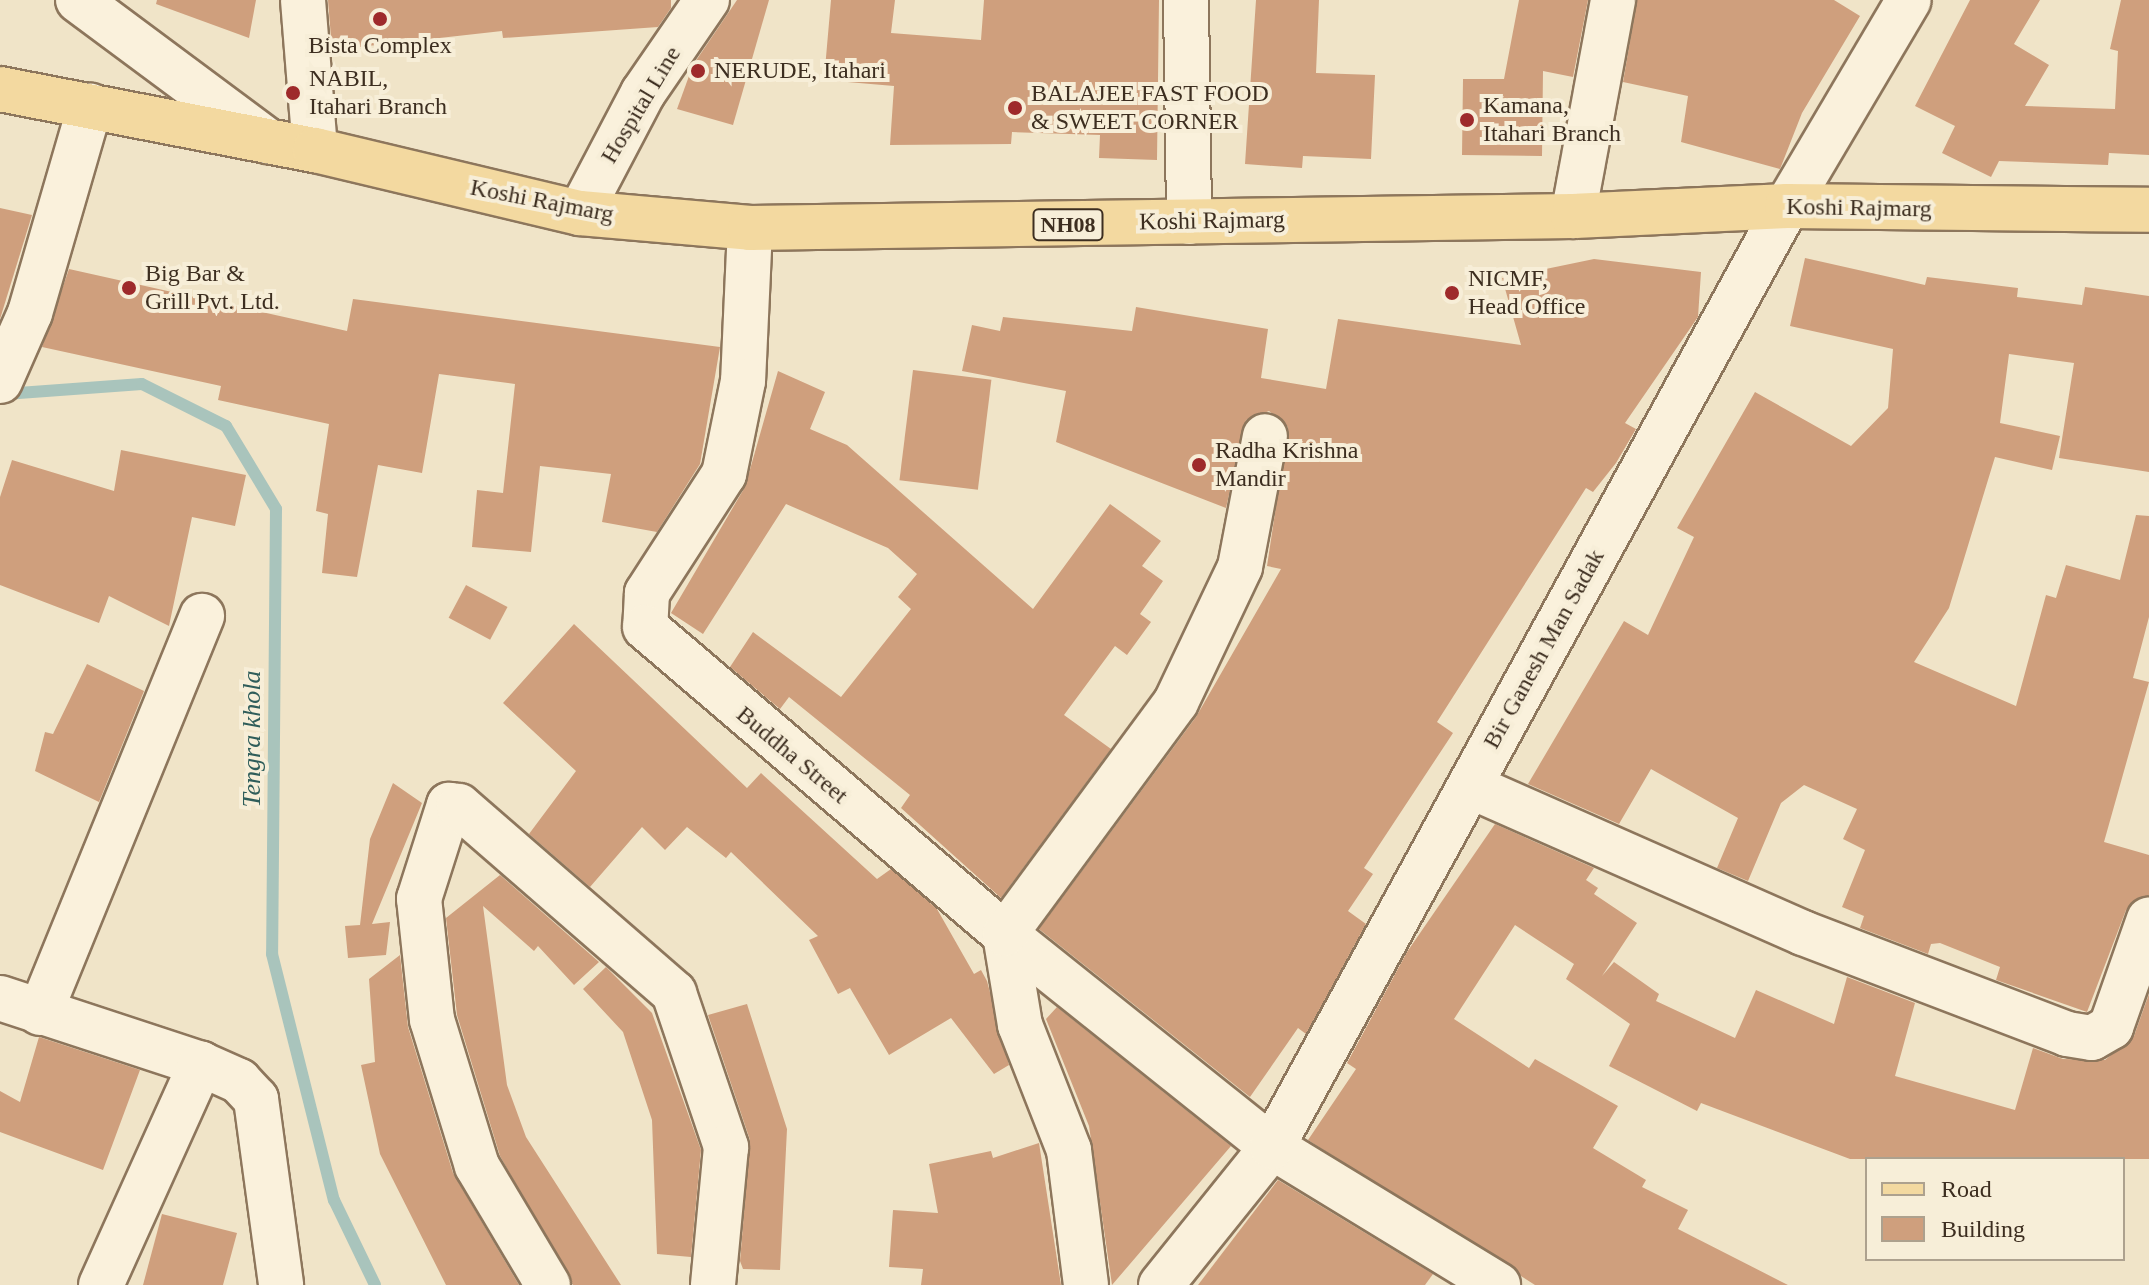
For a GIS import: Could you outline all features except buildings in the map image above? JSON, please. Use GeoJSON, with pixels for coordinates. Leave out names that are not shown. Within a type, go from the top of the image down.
{"type":"FeatureCollection","features":[{"type":"Feature","properties":{"kind":"main road","name":"Koshi Rajmarg"},"geometry":{"type":"LineString","coordinates":[[0,89],[315,150],[580,213],[750,228],[1573,216],[1787,206],[2149,210]]}},
{"type":"Feature","properties":{"kind":"street"},"geometry":{"type":"LineString","coordinates":[[78,0],[268,141]]}},
{"type":"Feature","properties":{"kind":"street"},"geometry":{"type":"LineString","coordinates":[[303,0],[315,150]]}},
{"type":"Feature","properties":{"kind":"street","name":"Hospital Line"},"geometry":{"type":"LineString","coordinates":[[580,213],[643,93],[707,0]]}},
{"type":"Feature","properties":{"kind":"street"},"geometry":{"type":"LineString","coordinates":[[1186,0],[1189,222]]}},
{"type":"Feature","properties":{"kind":"street"},"geometry":{"type":"LineString","coordinates":[[1573,216],[1613,0]]}},
{"type":"Feature","properties":{"kind":"street","name":"Bir Ganesh Man Sadak"},"geometry":{"type":"LineString","coordinates":[[1161,1285],[1272,1147],[1787,206],[1909,0]]}},
{"type":"Feature","properties":{"kind":"street"},"geometry":{"type":"LineString","coordinates":[[1,379],[30,313],[90,106]]}},
{"type":"Feature","properties":{"kind":"street","name":"Buddha Street"},"geometry":{"type":"LineString","coordinates":[[750,228],[743,381],[724,474],[647,593],[645,627],[1005,934],[1272,1147],[1498,1285]]}},
{"type":"Feature","properties":{"kind":"street"},"geometry":{"type":"LineString","coordinates":[[1086,1285],[1069,1150],[1020,1025],[1005,934],[1176,702],[1240,567],[1265,436]]}},
{"type":"Feature","properties":{"kind":"street"},"geometry":{"type":"LineString","coordinates":[[202,616],[20,1006],[201,1064],[239,1081],[256,1099],[281,1285]]}},
{"type":"Feature","properties":{"kind":"street"},"geometry":{"type":"LineString","coordinates":[[1470,786],[1803,933],[2067,1034],[2092,1038],[2111,1027],[2149,919]]}},
{"type":"Feature","properties":{"kind":"street"},"geometry":{"type":"LineString","coordinates":[[548,1285],[477,1166],[432,1020],[419,899],[449,805],[459,806],[674,993],[726,1147],[713,1285]]}},
{"type":"Feature","properties":{"kind":"street"},"geometry":{"type":"LineString","coordinates":[[101,1285],[201,1064]]}},
{"type":"Feature","properties":{"kind":"waterway","name":"Tengra khola"},"geometry":{"type":"LineString","coordinates":[[5,394],[142,384],[226,426],[276,509],[272,954],[334,1200],[375,1285]]}},
{"type":"Feature","properties":{"kind":"place","name":"Bista Complex"},"geometry":{"type":"Point","coordinates":[380,19]}},
{"type":"Feature","properties":{"kind":"place","name":"NERUDE, Itahari"},"geometry":{"type":"Point","coordinates":[698,71]}},
{"type":"Feature","properties":{"kind":"place","name":"NABIL, Itahari Branch"},"geometry":{"type":"Point","coordinates":[293,93]}},
{"type":"Feature","properties":{"kind":"place","name":"BALAJEE FAST FOOD & SWEET CORNER"},"geometry":{"type":"Point","coordinates":[1015,108]}},
{"type":"Feature","properties":{"kind":"place","name":"Kamana, Itahari Branch"},"geometry":{"type":"Point","coordinates":[1467,120]}},
{"type":"Feature","properties":{"kind":"place","name":"Big Bar & Grill Pvt. Ltd."},"geometry":{"type":"Point","coordinates":[129,288]}},
{"type":"Feature","properties":{"kind":"place","name":"NICMF, Head Office"},"geometry":{"type":"Point","coordinates":[1452,293]}},
{"type":"Feature","properties":{"kind":"place","name":"Radha Krishna Mandir"},"geometry":{"type":"Point","coordinates":[1199,465]}}]}
